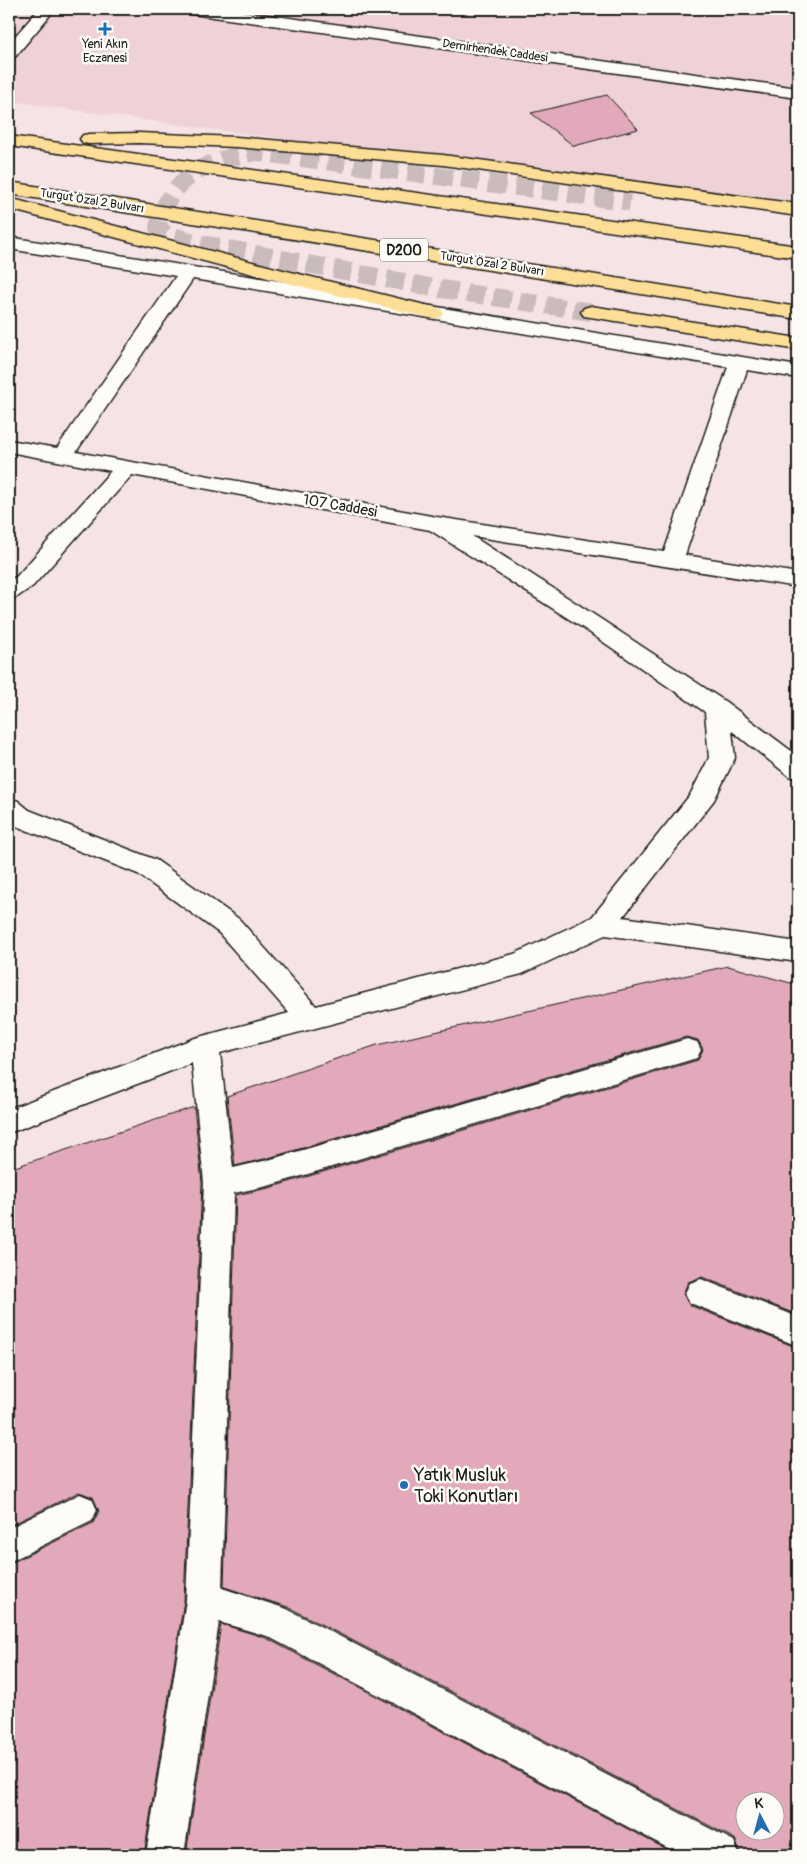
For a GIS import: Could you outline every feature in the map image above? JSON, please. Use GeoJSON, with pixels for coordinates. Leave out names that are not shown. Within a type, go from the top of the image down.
{"type":"FeatureCollection","features":[{"type":"Feature","properties":{"kind":"highway"},"geometry":{"type":"LineString","coordinates":[[9,141],[139,138],[236,142],[433,159],[798,210]]}},
{"type":"Feature","properties":{"kind":"highway"},"geometry":{"type":"LineString","coordinates":[[9,141],[798,252]]}},
{"type":"Feature","properties":{"kind":"highway","name":"Turgut Özal 2 Bulvarı"},"geometry":{"type":"LineString","coordinates":[[9,188],[798,313]]}},
{"type":"Feature","properties":{"kind":"highway"},"geometry":{"type":"LineString","coordinates":[[630,202],[798,225]]}},
{"type":"Feature","properties":{"kind":"highway","name":"Turgut Özal 2 Bulvarı"},"geometry":{"type":"LineString","coordinates":[[9,203],[282,276],[434,313]]}},
{"type":"Feature","properties":{"kind":"highway"},"geometry":{"type":"LineString","coordinates":[[591,312],[798,344]]}},
{"type":"Feature","properties":{"kind":"street"},"geometry":{"type":"LineString","coordinates":[[9,53],[48,9]]}},
{"type":"Feature","properties":{"kind":"street","name":"Demirhendek Caddesi"},"geometry":{"type":"LineString","coordinates":[[192,9],[798,93]]}},
{"type":"Feature","properties":{"kind":"street"},"geometry":{"type":"LineString","coordinates":[[9,243],[739,364],[798,372]]}},
{"type":"Feature","properties":{"kind":"street"},"geometry":{"type":"LineString","coordinates":[[62,456],[188,272]]}},
{"type":"Feature","properties":{"kind":"street"},"geometry":{"type":"LineString","coordinates":[[672,561],[739,364]]}},
{"type":"Feature","properties":{"kind":"street","name":"107 Caddesi"},"geometry":{"type":"LineString","coordinates":[[9,446],[437,524],[798,580]]}},
{"type":"Feature","properties":{"kind":"street"},"geometry":{"type":"LineString","coordinates":[[9,592],[25,581],[126,468]]}},
{"type":"Feature","properties":{"kind":"street"},"geometry":{"type":"LineString","coordinates":[[437,524],[591,623],[717,708],[778,752],[798,770]]}},
{"type":"Feature","properties":{"kind":"street"},"geometry":{"type":"LineString","coordinates":[[9,1121],[205,1046],[522,963],[602,924],[701,800],[722,758],[717,708]]}},
{"type":"Feature","properties":{"kind":"street"},"geometry":{"type":"LineString","coordinates":[[9,807],[20,817],[147,867],[228,926],[310,1018]]}},
{"type":"Feature","properties":{"kind":"street"},"geometry":{"type":"LineString","coordinates":[[602,924],[798,952]]}},
{"type":"Feature","properties":{"kind":"street"},"geometry":{"type":"LineString","coordinates":[[165,1855],[204,1600],[219,1183],[205,1046]]}},
{"type":"Feature","properties":{"kind":"street"},"geometry":{"type":"LineString","coordinates":[[219,1183],[268,1173],[687,1050]]}},
{"type":"Feature","properties":{"kind":"street"},"geometry":{"type":"LineString","coordinates":[[701,1293],[798,1332]]}},
{"type":"Feature","properties":{"kind":"street"},"geometry":{"type":"LineString","coordinates":[[9,1546],[80,1510]]}},
{"type":"Feature","properties":{"kind":"street"},"geometry":{"type":"LineString","coordinates":[[204,1600],[274,1621],[720,1855]]}},
{"type":"Feature","properties":{"kind":"shaded area"},"geometry":{"type":"Polygon","coordinates":[[[9,9],[798,9],[798,210],[9,101],[9,9]]]}},
{"type":"Feature","properties":{"kind":"building"},"geometry":{"type":"Polygon","coordinates":[[[607,95],[638,129],[574,146],[531,113],[607,95]]]}},
{"type":"Feature","properties":{"kind":"building","name":"Yatık Musluk Toki Konutları"},"geometry":{"type":"Polygon","coordinates":[[[728,966],[798,985],[798,1315],[702,1277],[688,1282],[683,1294],[689,1305],[798,1348],[798,1855],[741,1855],[736,1842],[784,1842],[784,1792],[734,1792],[734,1838],[288,1607],[224,1587],[236,1195],[269,1188],[698,1060],[703,1049],[698,1040],[686,1037],[235,1166],[227,1096],[377,1045],[728,966]]]}},
{"type":"Feature","properties":{"kind":"building"},"geometry":{"type":"Polygon","coordinates":[[[194,1107],[202,1183],[184,1600],[144,1855],[9,1855],[9,1564],[93,1523],[99,1511],[93,1497],[79,1492],[9,1526],[9,1169],[194,1107]]]}},
{"type":"Feature","properties":{"kind":"building"},"geometry":{"type":"Polygon","coordinates":[[[221,1624],[266,1638],[677,1855],[186,1855],[221,1624]]]}},
{"type":"Feature","properties":{"kind":"tunnel"},"geometry":{"type":"LineString","coordinates":[[591,312],[435,288],[197,243],[165,234],[158,228],[163,210],[171,196],[181,183],[193,173],[223,160],[257,152],[630,202]]}},
{"type":"Feature","properties":{"kind":"place","name":"Yeni Akın Eczanesi"},"geometry":{"type":"Point","coordinates":[105,29]}},
{"type":"Feature","properties":{"kind":"place","name":"Yatık Musluk Toki Konutları"},"geometry":{"type":"Point","coordinates":[404,1485]}}]}
